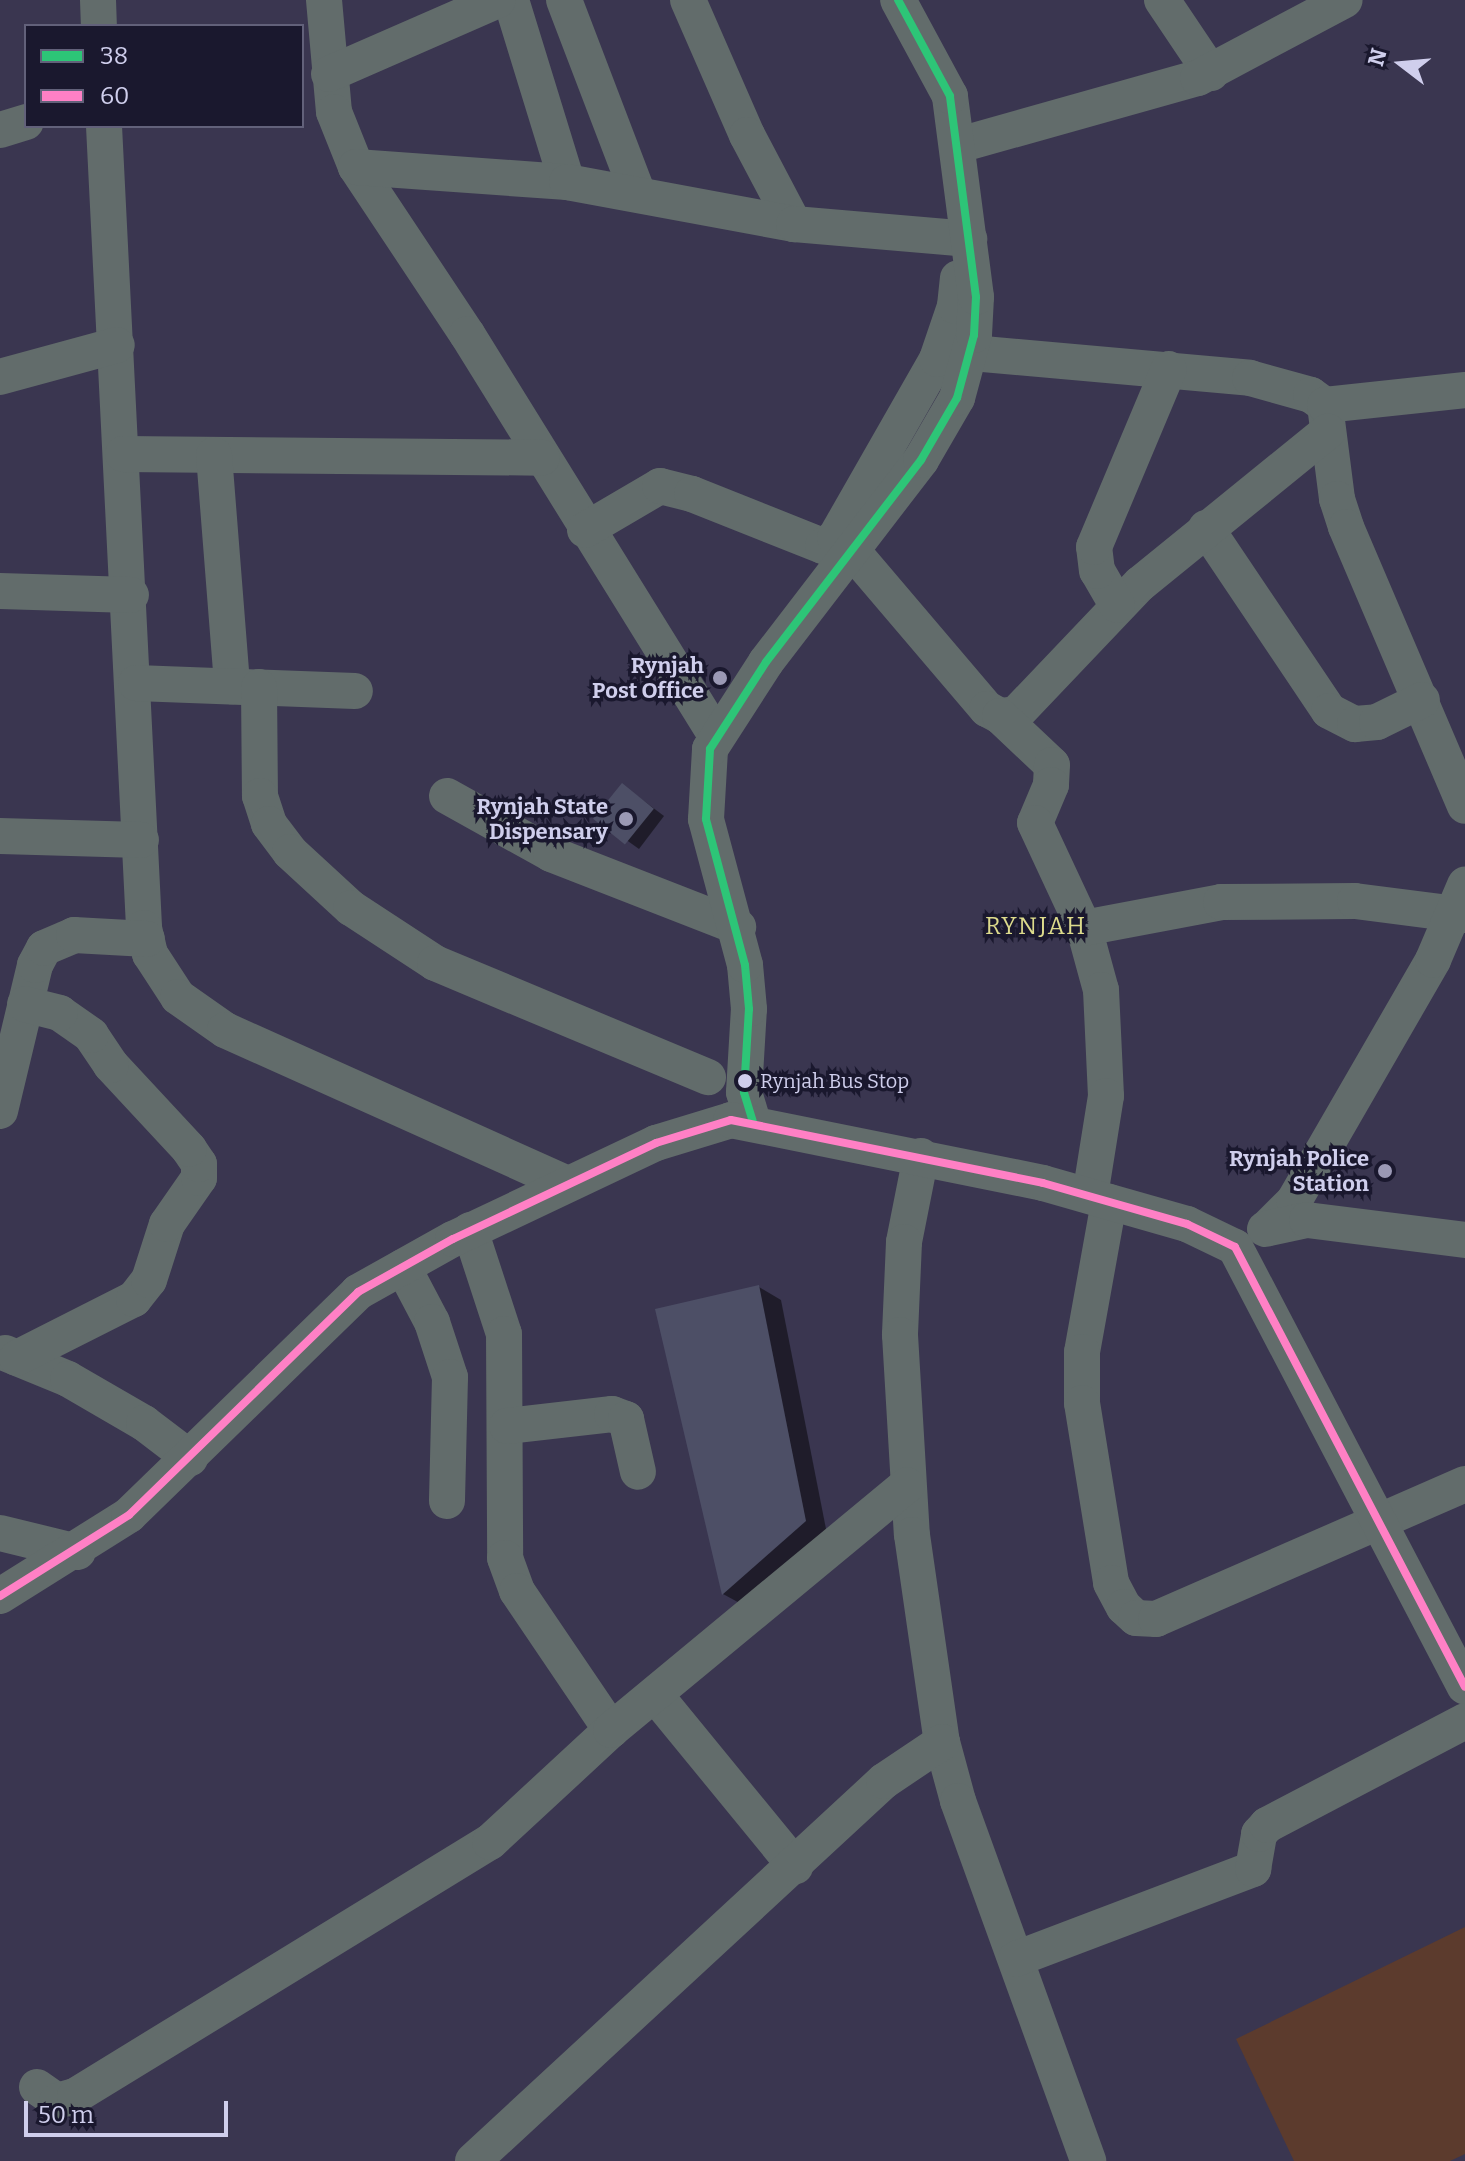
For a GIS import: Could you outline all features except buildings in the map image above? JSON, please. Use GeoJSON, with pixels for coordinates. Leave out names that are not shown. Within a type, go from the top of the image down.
{"type":"FeatureCollection","features":[{"type":"Feature","properties":{"kind":"street"},"geometry":{"type":"LineString","coordinates":[[88,0],[98,0],[99,24]]}},
{"type":"Feature","properties":{"kind":"street"},"geometry":{"type":"LineString","coordinates":[[324,0],[321,83],[356,167],[716,736]]}},
{"type":"Feature","properties":{"kind":"street"},"geometry":{"type":"LineString","coordinates":[[321,83],[498,0]]}},
{"type":"Feature","properties":{"kind":"street"},"geometry":{"type":"LineString","coordinates":[[511,0],[567,182]]}},
{"type":"Feature","properties":{"kind":"street"},"geometry":{"type":"LineString","coordinates":[[564,0],[638,194]]}},
{"type":"Feature","properties":{"kind":"street"},"geometry":{"type":"LineString","coordinates":[[585,530],[660,486],[692,494],[812,546],[823,546],[835,538],[937,359],[955,306],[963,239],[959,145],[950,96],[898,0]]}},
{"type":"Feature","properties":{"kind":"street"},"geometry":{"type":"LineString","coordinates":[[1162,0],[1211,73]]}},
{"type":"Feature","properties":{"kind":"street"},"geometry":{"type":"LineString","coordinates":[[959,145],[1211,73],[1345,0]]}},
{"type":"Feature","properties":{"kind":"street"},"geometry":{"type":"LineString","coordinates":[[690,1],[747,135],[794,224]]}},
{"type":"Feature","properties":{"kind":"street"},"geometry":{"type":"LineString","coordinates":[[0,130],[24,123]]}},
{"type":"Feature","properties":{"kind":"street"},"geometry":{"type":"LineString","coordinates":[[104,128],[136,683],[147,939],[161,975],[178,997],[225,1030],[567,1184]]}},
{"type":"Feature","properties":{"kind":"street"},"geometry":{"type":"LineString","coordinates":[[356,167],[567,182],[794,224],[963,239]]}},
{"type":"Feature","properties":{"kind":"street"},"geometry":{"type":"LineString","coordinates":[[753,1122],[744,1092],[749,1009],[738,927],[706,819],[706,763],[716,736],[766,662],[854,553],[944,425],[972,353],[976,297],[963,239]]}},
{"type":"Feature","properties":{"kind":"street"},"geometry":{"type":"LineString","coordinates":[[0,377],[117,345]]}},
{"type":"Feature","properties":{"kind":"street"},"geometry":{"type":"LineString","coordinates":[[972,353],[1250,378],[1311,395],[1327,418],[1346,527],[1465,806]]}},
{"type":"Feature","properties":{"kind":"street"},"geometry":{"type":"LineString","coordinates":[[1117,605],[1097,571],[1094,547],[1169,369]]}},
{"type":"Feature","properties":{"kind":"street"},"geometry":{"type":"LineString","coordinates":[[1000,716],[1027,705],[1117,605],[1327,418],[1465,390]]}},
{"type":"Feature","properties":{"kind":"street"},"geometry":{"type":"LineString","coordinates":[[123,454],[542,458]]}},
{"type":"Feature","properties":{"kind":"street"},"geometry":{"type":"LineString","coordinates":[[214,455],[260,796],[269,824],[290,852],[351,908],[435,963],[708,1077]]}},
{"type":"Feature","properties":{"kind":"street"},"geometry":{"type":"LineString","coordinates":[[1206,528],[1329,711],[1355,724],[1377,722],[1422,700]]}},
{"type":"Feature","properties":{"kind":"street"},"geometry":{"type":"LineString","coordinates":[[854,553],[987,709],[1000,716],[1052,765],[1051,785],[1035,823],[1084,928],[1101,990],[1106,1067],[1100,1199],[1082,1352],[1082,1403],[1111,1583],[1124,1607],[1136,1618],[1156,1619],[1375,1520],[1465,1484]]}},
{"type":"Feature","properties":{"kind":"street"},"geometry":{"type":"LineString","coordinates":[[0,591],[131,595]]}},
{"type":"Feature","properties":{"kind":"street"},"geometry":{"type":"LineString","coordinates":[[136,683],[355,691]]}},
{"type":"Feature","properties":{"kind":"street"},"geometry":{"type":"LineString","coordinates":[[447,796],[563,859],[738,927]]}},
{"type":"Feature","properties":{"kind":"street"},"geometry":{"type":"LineString","coordinates":[[0,836],[141,840]]}},
{"type":"Feature","properties":{"kind":"street"},"geometry":{"type":"LineString","coordinates":[[1084,928],[1221,902],[1355,901],[1462,905],[1294,1201],[1239,1252]]}},
{"type":"Feature","properties":{"kind":"street"},"geometry":{"type":"LineString","coordinates":[[0,1111],[7,1047],[25,1004],[35,965],[57,939],[147,939]]}},
{"type":"Feature","properties":{"kind":"street"},"geometry":{"type":"LineString","coordinates":[[9,1354],[134,1299],[149,1280],[167,1224],[199,1178],[199,1164],[189,1149],[111,1065],[91,1035],[60,1013],[25,1004]]}},
{"type":"Feature","properties":{"kind":"street"},"geometry":{"type":"LineString","coordinates":[[656,1143],[708,1077],[749,1009]]}},
{"type":"Feature","properties":{"kind":"street"},"geometry":{"type":"LineString","coordinates":[[0,1596],[78,1552],[129,1515],[190,1458],[323,1322],[358,1292],[470,1230],[656,1143],[715,1122],[753,1122],[921,1156],[1100,1199],[1187,1224],[1239,1252],[1375,1520],[1454,1641],[1465,1687]]}},
{"type":"Feature","properties":{"kind":"street"},"geometry":{"type":"LineString","coordinates":[[921,1156],[904,1242],[900,1335],[907,1485],[942,1742],[958,1801],[1088,2161]]}},
{"type":"Feature","properties":{"kind":"street"},"geometry":{"type":"LineString","coordinates":[[1267,1228],[1307,1220],[1465,1240]]}},
{"type":"Feature","properties":{"kind":"street"},"geometry":{"type":"LineString","coordinates":[[470,1230],[504,1334],[507,1426],[505,1558],[517,1591],[611,1730]]}},
{"type":"Feature","properties":{"kind":"street"},"geometry":{"type":"LineString","coordinates":[[403,1267],[432,1322],[450,1377],[447,1501]]}},
{"type":"Feature","properties":{"kind":"street"},"geometry":{"type":"LineString","coordinates":[[9,1354],[68,1379],[144,1423],[190,1458]]}},
{"type":"Feature","properties":{"kind":"street"},"geometry":{"type":"LineString","coordinates":[[507,1426],[612,1414],[626,1419],[638,1472]]}},
{"type":"Feature","properties":{"kind":"street"},"geometry":{"type":"LineString","coordinates":[[37,2087],[57,2101],[75,2096],[490,1842],[611,1730],[656,1696],[907,1485]]}},
{"type":"Feature","properties":{"kind":"street"},"geometry":{"type":"LineString","coordinates":[[0,1533],[78,1552]]}},
{"type":"Feature","properties":{"kind":"street"},"geometry":{"type":"LineString","coordinates":[[656,1696],[795,1866]]}},
{"type":"Feature","properties":{"kind":"street"},"geometry":{"type":"LineString","coordinates":[[1016,1959],[1253,1869],[1259,1834],[1267,1825],[1465,1721]]}},
{"type":"Feature","properties":{"kind":"street"},"geometry":{"type":"LineString","coordinates":[[475,2160],[884,1781],[942,1742]]}},
{"type":"Feature","properties":{"kind":"shaded area"},"geometry":{"type":"Polygon","coordinates":[[[1465,1927],[1465,2154],[1450,2161],[1294,2161],[1236,2039],[1465,1927]]]}},
{"type":"Feature","properties":{"kind":"transit line","name":"38"},"geometry":{"type":"LineString","coordinates":[[753,1122],[744,1092],[749,1009],[745,965],[706,819],[710,749],[766,662],[921,460],[957,398],[974,335],[976,297],[950,96],[898,0]]}},
{"type":"Feature","properties":{"kind":"transit line","name":"60"},"geometry":{"type":"LineString","coordinates":[[0,1596],[129,1515],[358,1292],[453,1239],[656,1143],[731,1120],[1043,1183],[1187,1224],[1235,1247],[1465,1687]]}},
{"type":"Feature","properties":{"kind":"place","name":"Rynjah Post Office"},"geometry":{"type":"Point","coordinates":[720,678]}},
{"type":"Feature","properties":{"kind":"place","name":"Rynjah State Dispensary"},"geometry":{"type":"Point","coordinates":[626,819]}},
{"type":"Feature","properties":{"kind":"place","name":"Rynjah Bus Stop"},"geometry":{"type":"Point","coordinates":[745,1081]}},
{"type":"Feature","properties":{"kind":"place","name":"Rynjah Police Station"},"geometry":{"type":"Point","coordinates":[1385,1171]}},
{"type":"Feature","properties":{"kind":"district","name":"RYNJAH"},"geometry":{"type":"Point","coordinates":[1036,927]}}]}
